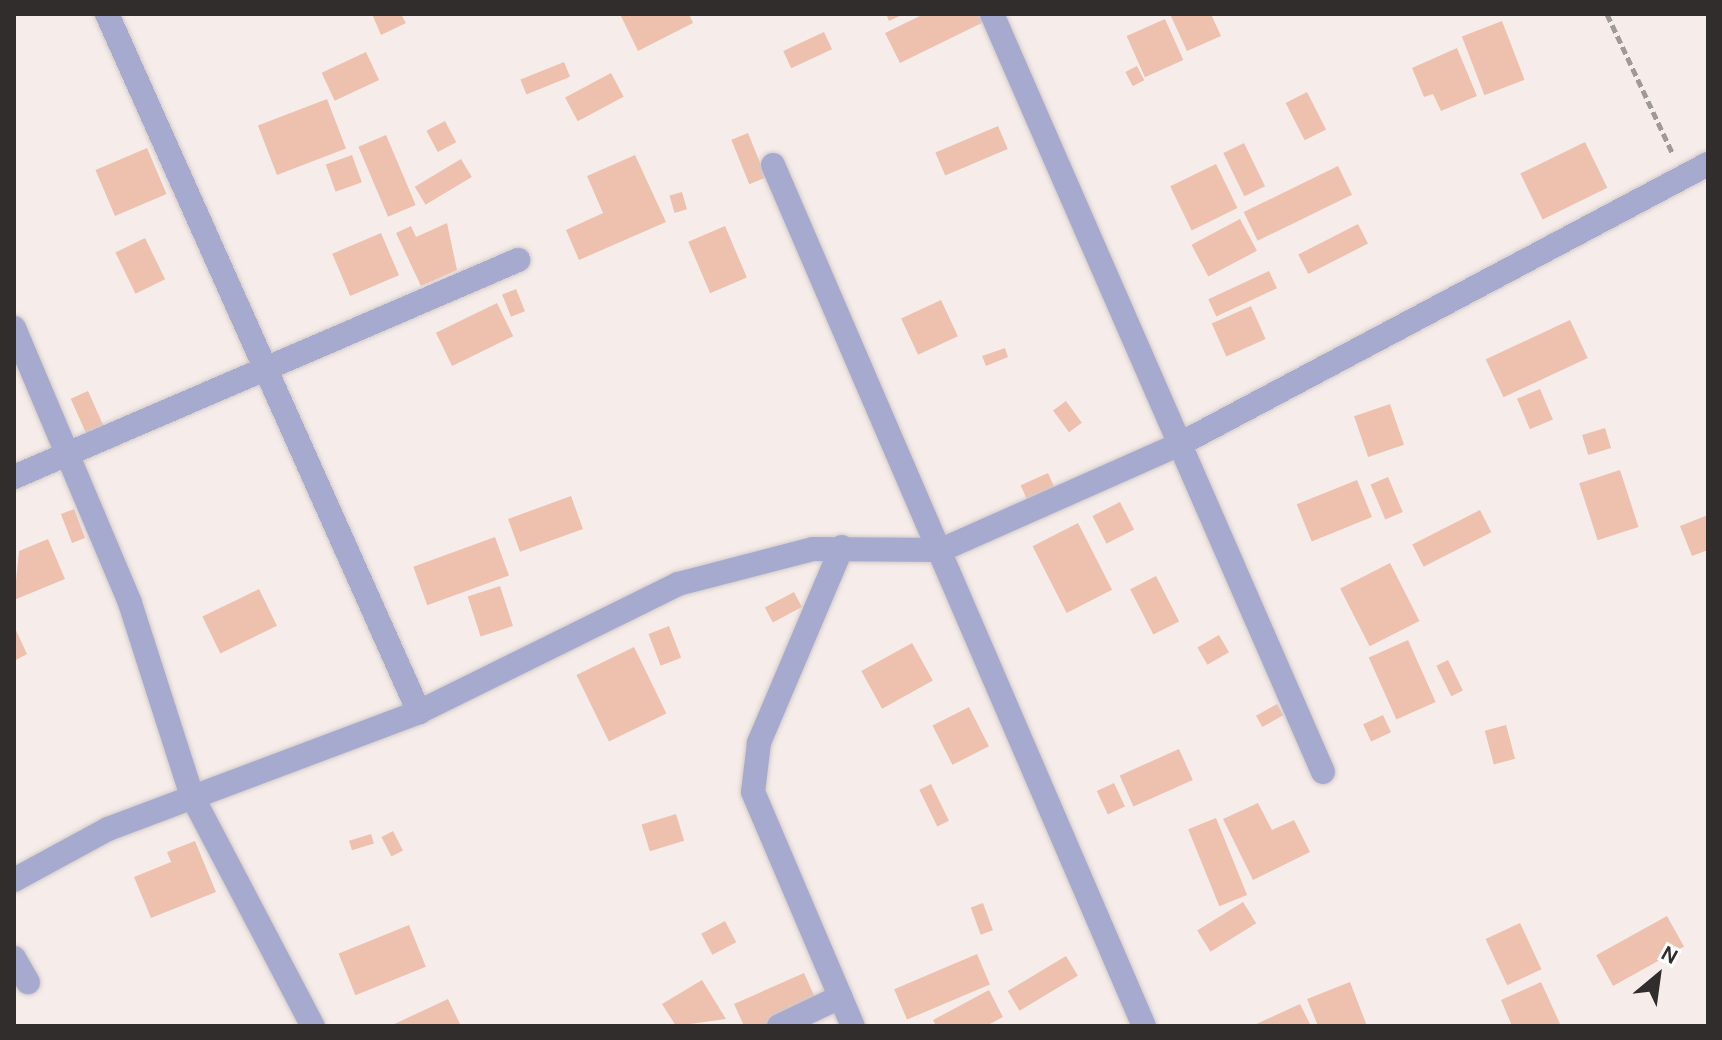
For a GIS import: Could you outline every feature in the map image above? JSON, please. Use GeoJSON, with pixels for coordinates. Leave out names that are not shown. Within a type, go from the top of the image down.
{"type":"FeatureCollection","features":[{"type":"Feature","properties":{"kind":"street"},"geometry":{"type":"LineString","coordinates":[[107,14],[419,712]]}},
{"type":"Feature","properties":{"kind":"street"},"geometry":{"type":"LineString","coordinates":[[992,14],[1323,772]]}},
{"type":"Feature","properties":{"kind":"street"},"geometry":{"type":"LineString","coordinates":[[14,880],[108,829],[419,712],[678,584],[769,557],[842,547],[941,550],[1180,444],[1708,164]]}},
{"type":"Feature","properties":{"kind":"street"},"geometry":{"type":"LineString","coordinates":[[773,165],[1144,1026]]}},
{"type":"Feature","properties":{"kind":"street"},"geometry":{"type":"LineString","coordinates":[[14,477],[265,364],[518,260]]}},
{"type":"Feature","properties":{"kind":"street"},"geometry":{"type":"LineString","coordinates":[[14,328],[130,603],[192,796],[313,1026]]}},
{"type":"Feature","properties":{"kind":"street"},"geometry":{"type":"LineString","coordinates":[[842,547],[752,767],[753,792],[853,1026]]}},
{"type":"Feature","properties":{"kind":"street"},"geometry":{"type":"LineString","coordinates":[[14,958],[28,982]]}},
{"type":"Feature","properties":{"kind":"street"},"geometry":{"type":"LineString","coordinates":[[779,1026],[840,997]]}},
{"type":"Feature","properties":{"kind":"path"},"geometry":{"type":"LineString","coordinates":[[1607,14],[1684,178]]}},
{"type":"Feature","properties":{"kind":"building"},"geometry":{"type":"Polygon","coordinates":[[[372,14],[401,14],[406,23],[381,35],[372,14]]]}},
{"type":"Feature","properties":{"kind":"building"},"geometry":{"type":"Polygon","coordinates":[[[620,14],[689,14],[693,23],[638,51],[620,14]]]}},
{"type":"Feature","properties":{"kind":"building"},"geometry":{"type":"Polygon","coordinates":[[[886,14],[904,14],[889,21],[886,14]]]}},
{"type":"Feature","properties":{"kind":"building"},"geometry":{"type":"Polygon","coordinates":[[[924,14],[987,14],[990,19],[900,63],[885,33],[924,14]]]}},
{"type":"Feature","properties":{"kind":"building"},"geometry":{"type":"Polygon","coordinates":[[[1170,14],[1211,14],[1221,36],[1187,51],[1170,14]]]}},
{"type":"Feature","properties":{"kind":"building"},"geometry":{"type":"Polygon","coordinates":[[[1165,19],[1183,60],[1145,77],[1127,36],[1165,19]]]}},
{"type":"Feature","properties":{"kind":"building"},"geometry":{"type":"Polygon","coordinates":[[[1502,21],[1525,80],[1484,95],[1462,36],[1502,21]]]}},
{"type":"Feature","properties":{"kind":"building"},"geometry":{"type":"Polygon","coordinates":[[[824,32],[832,49],[791,68],[783,51],[824,32]]]}},
{"type":"Feature","properties":{"kind":"building"},"geometry":{"type":"Polygon","coordinates":[[[1457,48],[1477,96],[1441,111],[1433,94],[1424,97],[1412,68],[1457,48]]]}},
{"type":"Feature","properties":{"kind":"building"},"geometry":{"type":"Polygon","coordinates":[[[366,52],[379,80],[335,101],[322,73],[366,52]]]}},
{"type":"Feature","properties":{"kind":"building"},"geometry":{"type":"Polygon","coordinates":[[[564,62],[570,77],[526,94],[520,80],[564,62]]]}},
{"type":"Feature","properties":{"kind":"building"},"geometry":{"type":"Polygon","coordinates":[[[1137,66],[1144,80],[1133,86],[1125,72],[1137,66]]]}},
{"type":"Feature","properties":{"kind":"building"},"geometry":{"type":"Polygon","coordinates":[[[611,73],[624,97],[578,121],[565,97],[611,73]]]}},
{"type":"Feature","properties":{"kind":"building"},"geometry":{"type":"Polygon","coordinates":[[[1307,92],[1326,129],[1305,140],[1286,103],[1307,92]]]}},
{"type":"Feature","properties":{"kind":"building"},"geometry":{"type":"Polygon","coordinates":[[[327,99],[346,148],[277,175],[258,126],[327,99]]]}},
{"type":"Feature","properties":{"kind":"building"},"geometry":{"type":"Polygon","coordinates":[[[445,121],[456,142],[438,152],[426,131],[445,121]]]}},
{"type":"Feature","properties":{"kind":"building"},"geometry":{"type":"Polygon","coordinates":[[[998,126],[1008,149],[945,176],[935,153],[998,126]]]}},
{"type":"Feature","properties":{"kind":"building"},"geometry":{"type":"Polygon","coordinates":[[[748,133],[766,178],[749,184],[731,140],[748,133]]]}},
{"type":"Feature","properties":{"kind":"building"},"geometry":{"type":"Polygon","coordinates":[[[386,135],[416,205],[388,217],[358,147],[386,135]]]}},
{"type":"Feature","properties":{"kind":"building"},"geometry":{"type":"Polygon","coordinates":[[[1585,142],[1607,188],[1543,219],[1520,174],[1585,142]]]}},
{"type":"Feature","properties":{"kind":"building"},"geometry":{"type":"Polygon","coordinates":[[[1244,143],[1265,186],[1244,196],[1223,153],[1244,143]]]}},
{"type":"Feature","properties":{"kind":"building"},"geometry":{"type":"Polygon","coordinates":[[[147,148],[167,194],[115,216],[95,170],[147,148]]]}},
{"type":"Feature","properties":{"kind":"building"},"geometry":{"type":"Polygon","coordinates":[[[352,155],[362,182],[336,192],[326,165],[352,155]]]}},
{"type":"Feature","properties":{"kind":"building"},"geometry":{"type":"Polygon","coordinates":[[[635,155],[666,222],[579,260],[566,230],[603,213],[587,176],[635,155]]]}},
{"type":"Feature","properties":{"kind":"building"},"geometry":{"type":"Polygon","coordinates":[[[461,159],[472,177],[426,205],[415,187],[461,159]]]}},
{"type":"Feature","properties":{"kind":"building"},"geometry":{"type":"Polygon","coordinates":[[[1216,164],[1237,208],[1192,230],[1170,186],[1216,164]]]}},
{"type":"Feature","properties":{"kind":"building"},"geometry":{"type":"Polygon","coordinates":[[[1338,166],[1352,195],[1258,241],[1244,212],[1338,166]]]}},
{"type":"Feature","properties":{"kind":"building"},"geometry":{"type":"Polygon","coordinates":[[[682,192],[687,209],[674,213],[670,196],[682,192]]]}},
{"type":"Feature","properties":{"kind":"building"},"geometry":{"type":"Polygon","coordinates":[[[1240,219],[1257,251],[1208,277],[1191,245],[1240,219]]]}},
{"type":"Feature","properties":{"kind":"building"},"geometry":{"type":"Polygon","coordinates":[[[447,223],[457,270],[421,286],[396,233],[411,226],[416,237],[447,223]]]}},
{"type":"Feature","properties":{"kind":"building"},"geometry":{"type":"Polygon","coordinates":[[[1358,224],[1368,244],[1308,274],[1298,254],[1358,224]]]}},
{"type":"Feature","properties":{"kind":"building"},"geometry":{"type":"Polygon","coordinates":[[[725,226],[747,278],[710,293],[688,242],[725,226]]]}},
{"type":"Feature","properties":{"kind":"building"},"geometry":{"type":"Polygon","coordinates":[[[381,233],[399,275],[350,296],[332,254],[381,233]]]}},
{"type":"Feature","properties":{"kind":"building"},"geometry":{"type":"Polygon","coordinates":[[[145,238],[165,279],[136,294],[115,252],[145,238]]]}},
{"type":"Feature","properties":{"kind":"building"},"geometry":{"type":"Polygon","coordinates":[[[1269,271],[1277,288],[1216,317],[1208,299],[1269,271]]]}},
{"type":"Feature","properties":{"kind":"building"},"geometry":{"type":"Polygon","coordinates":[[[516,289],[525,311],[511,317],[502,295],[516,289]]]}},
{"type":"Feature","properties":{"kind":"building"},"geometry":{"type":"Polygon","coordinates":[[[941,300],[958,336],[918,355],[901,319],[941,300]]]}},
{"type":"Feature","properties":{"kind":"building"},"geometry":{"type":"Polygon","coordinates":[[[497,303],[513,336],[452,366],[436,333],[497,303]]]}},
{"type":"Feature","properties":{"kind":"building"},"geometry":{"type":"Polygon","coordinates":[[[1251,306],[1266,339],[1226,356],[1212,323],[1251,306]]]}},
{"type":"Feature","properties":{"kind":"building"},"geometry":{"type":"Polygon","coordinates":[[[1570,320],[1588,358],[1503,397],[1486,359],[1570,320]]]}},
{"type":"Feature","properties":{"kind":"building"},"geometry":{"type":"Polygon","coordinates":[[[1005,348],[1008,357],[986,366],[982,356],[1005,348]]]}},
{"type":"Feature","properties":{"kind":"building"},"geometry":{"type":"Polygon","coordinates":[[[1540,389],[1553,419],[1530,429],[1517,399],[1540,389]]]}},
{"type":"Feature","properties":{"kind":"building"},"geometry":{"type":"Polygon","coordinates":[[[88,391],[105,429],[88,437],[71,399],[88,391]]]}},
{"type":"Feature","properties":{"kind":"building"},"geometry":{"type":"Polygon","coordinates":[[[1066,401],[1082,423],[1069,432],[1053,410],[1066,401]]]}},
{"type":"Feature","properties":{"kind":"building"},"geometry":{"type":"Polygon","coordinates":[[[1390,404],[1404,445],[1368,457],[1354,416],[1390,404]]]}},
{"type":"Feature","properties":{"kind":"building"},"geometry":{"type":"Polygon","coordinates":[[[1605,428],[1611,448],[1588,455],[1582,435],[1605,428]]]}},
{"type":"Feature","properties":{"kind":"building"},"geometry":{"type":"Polygon","coordinates":[[[1620,470],[1639,527],[1598,540],[1579,483],[1620,470]]]}},
{"type":"Feature","properties":{"kind":"building"},"geometry":{"type":"Polygon","coordinates":[[[1048,473],[1055,489],[1028,501],[1021,485],[1048,473]]]}},
{"type":"Feature","properties":{"kind":"building"},"geometry":{"type":"Polygon","coordinates":[[[1388,477],[1403,512],[1385,519],[1371,484],[1388,477]]]}},
{"type":"Feature","properties":{"kind":"building"},"geometry":{"type":"Polygon","coordinates":[[[1357,480],[1372,517],[1312,541],[1297,504],[1357,480]]]}},
{"type":"Feature","properties":{"kind":"building"},"geometry":{"type":"Polygon","coordinates":[[[571,496],[583,529],[520,552],[508,519],[571,496]]]}},
{"type":"Feature","properties":{"kind":"building"},"geometry":{"type":"Polygon","coordinates":[[[1120,502],[1134,530],[1106,544],[1092,516],[1120,502]]]}},
{"type":"Feature","properties":{"kind":"building"},"geometry":{"type":"Polygon","coordinates":[[[74,509],[85,538],[72,543],[61,514],[74,509]]]}},
{"type":"Feature","properties":{"kind":"building"},"geometry":{"type":"Polygon","coordinates":[[[1480,510],[1491,532],[1424,567],[1412,545],[1480,510]]]}},
{"type":"Feature","properties":{"kind":"building"},"geometry":{"type":"Polygon","coordinates":[[[1708,515],[1708,550],[1692,556],[1680,526],[1708,515]]]}},
{"type":"Feature","properties":{"kind":"building"},"geometry":{"type":"Polygon","coordinates":[[[1078,523],[1112,590],[1067,613],[1033,546],[1078,523]]]}},
{"type":"Feature","properties":{"kind":"building"},"geometry":{"type":"Polygon","coordinates":[[[495,537],[509,576],[427,605],[413,567],[495,537]]]}},
{"type":"Feature","properties":{"kind":"building"},"geometry":{"type":"Polygon","coordinates":[[[48,539],[65,579],[14,600],[19,551],[48,539]]]}},
{"type":"Feature","properties":{"kind":"building"},"geometry":{"type":"Polygon","coordinates":[[[1390,563],[1420,621],[1370,646],[1340,588],[1390,563]]]}},
{"type":"Feature","properties":{"kind":"building"},"geometry":{"type":"Polygon","coordinates":[[[1156,576],[1179,621],[1153,635],[1130,589],[1156,576]]]}},
{"type":"Feature","properties":{"kind":"building"},"geometry":{"type":"Polygon","coordinates":[[[500,586],[513,626],[481,636],[468,597],[500,586]]]}},
{"type":"Feature","properties":{"kind":"building"},"geometry":{"type":"Polygon","coordinates":[[[259,589],[277,626],[220,653],[202,617],[259,589]]]}},
{"type":"Feature","properties":{"kind":"building"},"geometry":{"type":"Polygon","coordinates":[[[794,592],[802,607],[773,623],[765,607],[794,592]]]}},
{"type":"Feature","properties":{"kind":"building"},"geometry":{"type":"Polygon","coordinates":[[[14,626],[27,654],[14,661],[14,626]]]}},
{"type":"Feature","properties":{"kind":"building"},"geometry":{"type":"Polygon","coordinates":[[[669,626],[681,658],[661,666],[648,634],[669,626]]]}},
{"type":"Feature","properties":{"kind":"building"},"geometry":{"type":"Polygon","coordinates":[[[1219,635],[1229,652],[1207,665],[1197,648],[1219,635]]]}},
{"type":"Feature","properties":{"kind":"building"},"geometry":{"type":"Polygon","coordinates":[[[1408,640],[1436,702],[1396,720],[1369,657],[1408,640]]]}},
{"type":"Feature","properties":{"kind":"building"},"geometry":{"type":"Polygon","coordinates":[[[912,643],[933,681],[882,709],[861,671],[912,643]]]}},
{"type":"Feature","properties":{"kind":"building"},"geometry":{"type":"Polygon","coordinates":[[[634,647],[666,714],[609,742],[576,675],[634,647]]]}},
{"type":"Feature","properties":{"kind":"building"},"geometry":{"type":"Polygon","coordinates":[[[1448,660],[1463,691],[1451,696],[1436,666],[1448,660]]]}},
{"type":"Feature","properties":{"kind":"building"},"geometry":{"type":"Polygon","coordinates":[[[1277,704],[1283,715],[1262,727],[1256,716],[1277,704]]]}},
{"type":"Feature","properties":{"kind":"building"},"geometry":{"type":"Polygon","coordinates":[[[969,707],[989,746],[952,765],[932,726],[969,707]]]}},
{"type":"Feature","properties":{"kind":"building"},"geometry":{"type":"Polygon","coordinates":[[[1383,715],[1391,732],[1371,742],[1363,724],[1383,715]]]}},
{"type":"Feature","properties":{"kind":"building"},"geometry":{"type":"Polygon","coordinates":[[[1506,725],[1515,759],[1494,765],[1485,731],[1506,725]]]}},
{"type":"Feature","properties":{"kind":"building"},"geometry":{"type":"Polygon","coordinates":[[[1179,749],[1193,780],[1133,806],[1120,775],[1179,749]]]}},
{"type":"Feature","properties":{"kind":"building"},"geometry":{"type":"Polygon","coordinates":[[[1114,783],[1125,807],[1108,815],[1097,791],[1114,783]]]}},
{"type":"Feature","properties":{"kind":"building"},"geometry":{"type":"Polygon","coordinates":[[[931,784],[949,821],[937,827],[919,790],[931,784]]]}},
{"type":"Feature","properties":{"kind":"building"},"geometry":{"type":"Polygon","coordinates":[[[1258,803],[1272,830],[1294,820],[1310,852],[1253,880],[1223,819],[1258,803]]]}},
{"type":"Feature","properties":{"kind":"building"},"geometry":{"type":"Polygon","coordinates":[[[676,814],[684,841],[650,851],[642,825],[676,814]]]}},
{"type":"Feature","properties":{"kind":"building"},"geometry":{"type":"Polygon","coordinates":[[[1216,818],[1247,895],[1219,906],[1188,829],[1216,818]]]}},
{"type":"Feature","properties":{"kind":"building"},"geometry":{"type":"Polygon","coordinates":[[[393,831],[403,851],[391,857],[381,837],[393,831]]]}},
{"type":"Feature","properties":{"kind":"building"},"geometry":{"type":"Polygon","coordinates":[[[371,834],[374,844],[352,850],[349,841],[371,834]]]}},
{"type":"Feature","properties":{"kind":"building"},"geometry":{"type":"Polygon","coordinates":[[[195,841],[216,892],[151,918],[134,877],[171,862],[167,852],[195,841]]]}},
{"type":"Feature","properties":{"kind":"building"},"geometry":{"type":"Polygon","coordinates":[[[1243,902],[1256,923],[1210,952],[1197,931],[1243,902]]]}},
{"type":"Feature","properties":{"kind":"building"},"geometry":{"type":"Polygon","coordinates":[[[983,903],[993,930],[981,935],[971,907],[983,903]]]}},
{"type":"Feature","properties":{"kind":"building"},"geometry":{"type":"Polygon","coordinates":[[[1667,916],[1684,947],[1613,986],[1596,955],[1667,916]]]}},
{"type":"Feature","properties":{"kind":"building"},"geometry":{"type":"Polygon","coordinates":[[[725,921],[736,942],[712,955],[701,934],[725,921]]]}},
{"type":"Feature","properties":{"kind":"building"},"geometry":{"type":"Polygon","coordinates":[[[1520,923],[1542,969],[1507,985],[1486,939],[1520,923]]]}},
{"type":"Feature","properties":{"kind":"building"},"geometry":{"type":"Polygon","coordinates":[[[409,925],[426,967],[355,995],[339,953],[409,925]]]}},
{"type":"Feature","properties":{"kind":"building"},"geometry":{"type":"Polygon","coordinates":[[[977,954],[990,984],[907,1020],[894,989],[977,954]]]}},
{"type":"Feature","properties":{"kind":"building"},"geometry":{"type":"Polygon","coordinates":[[[1066,956],[1078,976],[1020,1011],[1008,991],[1066,956]]]}},
{"type":"Feature","properties":{"kind":"building"},"geometry":{"type":"Polygon","coordinates":[[[804,973],[818,1004],[768,1026],[744,1026],[734,1004],[804,973]]]}},
{"type":"Feature","properties":{"kind":"building"},"geometry":{"type":"Polygon","coordinates":[[[702,980],[726,1019],[676,1026],[662,1004],[702,980]]]}},
{"type":"Feature","properties":{"kind":"building"},"geometry":{"type":"Polygon","coordinates":[[[1350,982],[1367,1026],[1318,1026],[1307,999],[1350,982]]]}},
{"type":"Feature","properties":{"kind":"building"},"geometry":{"type":"Polygon","coordinates":[[[1541,982],[1561,1026],[1512,1026],[1501,1000],[1541,982]]]}},
{"type":"Feature","properties":{"kind":"building"},"geometry":{"type":"Polygon","coordinates":[[[989,990],[1003,1017],[986,1026],[936,1026],[933,1020],[989,990]]]}},
{"type":"Feature","properties":{"kind":"building"},"geometry":{"type":"Polygon","coordinates":[[[448,999],[461,1026],[390,1026],[448,999]]]}},
{"type":"Feature","properties":{"kind":"building"},"geometry":{"type":"Polygon","coordinates":[[[1300,1004],[1311,1026],[1252,1026],[1300,1004]]]}}]}
